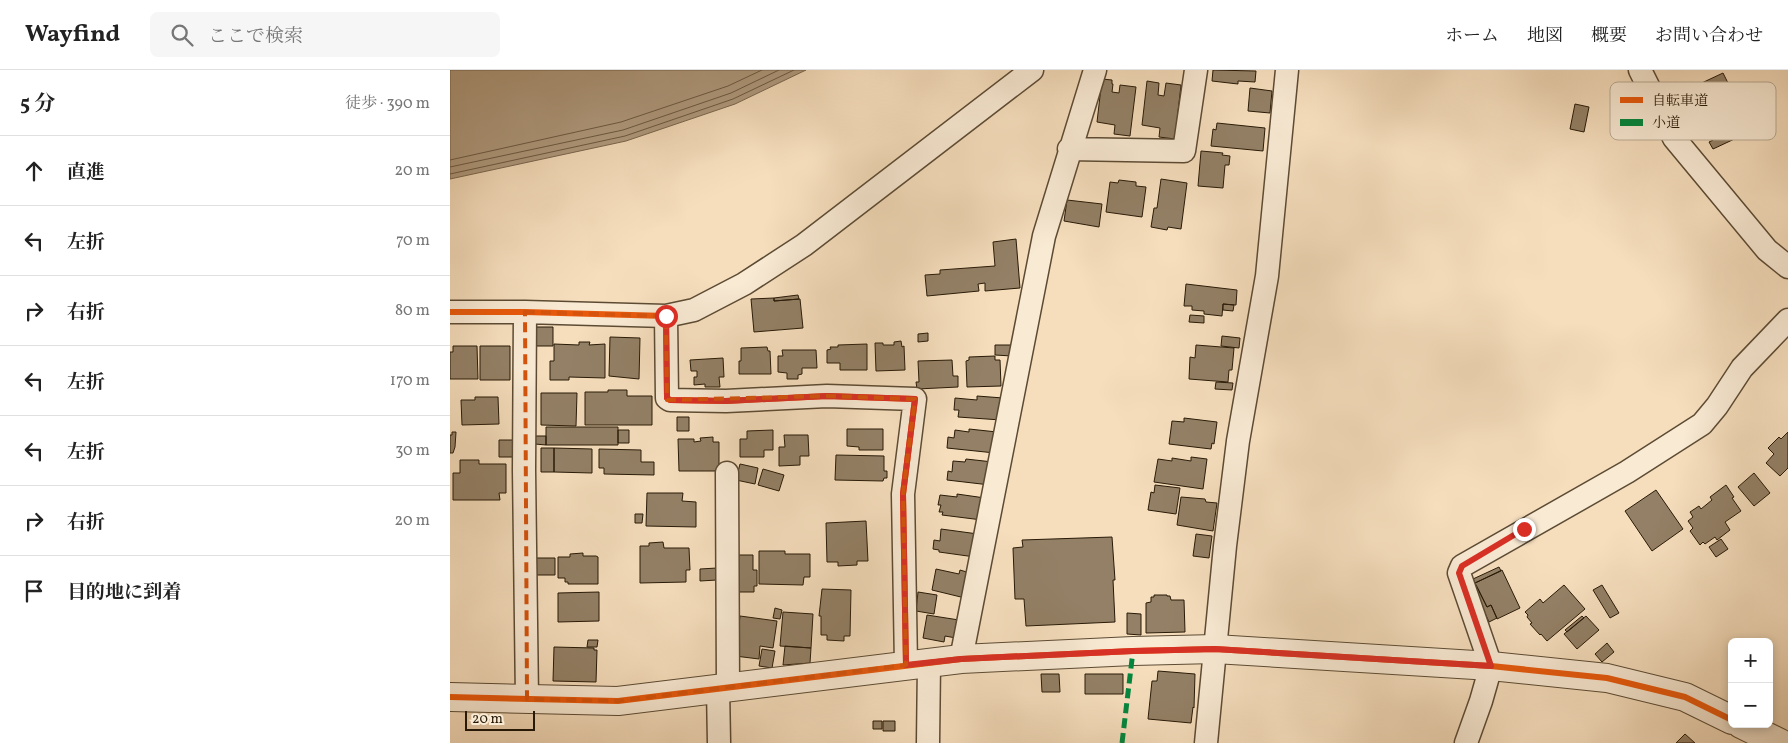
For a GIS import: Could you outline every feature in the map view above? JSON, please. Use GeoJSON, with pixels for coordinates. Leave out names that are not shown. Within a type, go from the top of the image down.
{"type":"FeatureCollection","features":[{"type":"Feature","properties":{"kind":"street"},"geometry":{"type":"LineString","coordinates":[[450,312],[666,316],[694,310],[744,284],[804,246],[1032,70]]}},
{"type":"Feature","properties":{"kind":"street"},"geometry":{"type":"LineString","coordinates":[[961,659],[1044,236],[1069,149],[1095,70]]}},
{"type":"Feature","properties":{"kind":"street"},"geometry":{"type":"LineString","coordinates":[[1069,149],[1184,150],[1196,70]]}},
{"type":"Feature","properties":{"kind":"street"},"geometry":{"type":"LineString","coordinates":[[1206,743],[1238,441],[1267,276],[1287,70]]}},
{"type":"Feature","properties":{"kind":"street"},"geometry":{"type":"LineString","coordinates":[[1640,70],[1646,82]]}},
{"type":"Feature","properties":{"kind":"street"},"geometry":{"type":"LineString","coordinates":[[1676,140],[1767,250],[1788,267]]}},
{"type":"Feature","properties":{"kind":"street"},"geometry":{"type":"LineString","coordinates":[[525,312],[524,470],[527,698]]}},
{"type":"Feature","properties":{"kind":"street"},"geometry":{"type":"LineString","coordinates":[[666,316],[667,398],[670,400],[726,401],[827,396],[915,399],[903,494],[917,664],[928,743]]}},
{"type":"Feature","properties":{"kind":"street"},"geometry":{"type":"LineString","coordinates":[[1466,743],[1491,666],[1459,573],[1462,566],[1627,472],[1702,424],[1717,406],[1742,368],[1788,320]]}},
{"type":"Feature","properties":{"kind":"street"},"geometry":{"type":"LineString","coordinates":[[719,743],[723,688],[727,473]]}},
{"type":"Feature","properties":{"kind":"street"},"geometry":{"type":"LineString","coordinates":[[450,697],[618,701],[961,659],[1215,649],[1491,666],[1606,678],[1685,697],[1728,718]]}},
{"type":"Feature","properties":{"kind":"street"},"geometry":{"type":"LineString","coordinates":[[1749,728],[1780,743]]}},
{"type":"Feature","properties":{"kind":"highlighted area"},"geometry":{"type":"Polygon","coordinates":[[[525,312],[666,316],[667,400],[827,396],[915,399],[903,494],[906,665],[618,701],[527,699],[525,312]]]}},
{"type":"Feature","properties":{"kind":"water"},"geometry":{"type":"Polygon","coordinates":[[[450,70],[806,70],[735,104],[626,141],[450,179],[450,70]]]}},
{"type":"Feature","properties":{"kind":"building"},"geometry":{"type":"Polygon","coordinates":[[[1213,70],[1256,71],[1255,82],[1238,81],[1238,84],[1212,81],[1213,70]]]}},
{"type":"Feature","properties":{"kind":"building"},"geometry":{"type":"Polygon","coordinates":[[[1723,73],[1728,82],[1704,82],[1723,73]]]}},
{"type":"Feature","properties":{"kind":"building"},"geometry":{"type":"Polygon","coordinates":[[[1102,79],[1112,80],[1112,92],[1119,93],[1120,85],[1136,87],[1130,136],[1114,134],[1115,125],[1097,122],[1102,79]]]}},
{"type":"Feature","properties":{"kind":"building"},"geometry":{"type":"Polygon","coordinates":[[[1147,81],[1159,83],[1158,95],[1164,96],[1166,83],[1181,85],[1175,139],[1159,137],[1160,128],[1142,125],[1147,81]]]}},
{"type":"Feature","properties":{"kind":"building"},"geometry":{"type":"Polygon","coordinates":[[[1250,88],[1272,91],[1270,113],[1248,111],[1250,88]]]}},
{"type":"Feature","properties":{"kind":"building"},"geometry":{"type":"Polygon","coordinates":[[[1575,104],[1589,107],[1584,132],[1570,129],[1575,104]]]}},
{"type":"Feature","properties":{"kind":"building"},"geometry":{"type":"Polygon","coordinates":[[[1217,123],[1265,128],[1263,151],[1211,146],[1213,129],[1216,130],[1217,123]]]}},
{"type":"Feature","properties":{"kind":"building"},"geometry":{"type":"Polygon","coordinates":[[[1713,140],[1732,140],[1713,149],[1709,142],[1713,140]]]}},
{"type":"Feature","properties":{"kind":"building"},"geometry":{"type":"Polygon","coordinates":[[[1201,151],[1223,153],[1222,155],[1230,156],[1229,165],[1225,165],[1223,188],[1198,186],[1201,151]]]}},
{"type":"Feature","properties":{"kind":"building"},"geometry":{"type":"Polygon","coordinates":[[[1161,179],[1187,183],[1181,229],[1168,227],[1167,230],[1151,227],[1154,208],[1157,208],[1161,179]]]}},
{"type":"Feature","properties":{"kind":"building"},"geometry":{"type":"Polygon","coordinates":[[[1119,180],[1136,182],[1136,186],[1146,187],[1142,217],[1106,212],[1110,182],[1118,183],[1119,180]]]}},
{"type":"Feature","properties":{"kind":"building"},"geometry":{"type":"Polygon","coordinates":[[[1067,200],[1102,204],[1099,227],[1064,221],[1067,200]]]}},
{"type":"Feature","properties":{"kind":"building"},"geometry":{"type":"Polygon","coordinates":[[[1016,239],[1020,288],[985,291],[985,283],[978,284],[979,291],[927,296],[925,275],[940,274],[940,270],[995,266],[993,242],[1016,239]]]}},
{"type":"Feature","properties":{"kind":"building"},"geometry":{"type":"Polygon","coordinates":[[[1186,284],[1237,290],[1236,305],[1223,304],[1222,316],[1204,314],[1204,311],[1192,310],[1192,306],[1184,306],[1186,284]]]}},
{"type":"Feature","properties":{"kind":"building"},"geometry":{"type":"Polygon","coordinates":[[[798,295],[799,299],[774,301],[774,298],[798,295]]]}},
{"type":"Feature","properties":{"kind":"building"},"geometry":{"type":"Polygon","coordinates":[[[774,298],[774,301],[800,299],[803,328],[754,332],[751,299],[774,298]]]}},
{"type":"Feature","properties":{"kind":"building"},"geometry":{"type":"Polygon","coordinates":[[[1223,304],[1234,305],[1233,311],[1223,310],[1223,304]]]}},
{"type":"Feature","properties":{"kind":"building"},"geometry":{"type":"Polygon","coordinates":[[[1190,315],[1204,316],[1204,323],[1189,322],[1190,315]]]}},
{"type":"Feature","properties":{"kind":"building"},"geometry":{"type":"Polygon","coordinates":[[[535,327],[553,327],[553,346],[535,346],[535,327]]]}},
{"type":"Feature","properties":{"kind":"building"},"geometry":{"type":"Polygon","coordinates":[[[928,333],[928,341],[918,342],[918,334],[928,333]]]}},
{"type":"Feature","properties":{"kind":"building"},"geometry":{"type":"Polygon","coordinates":[[[1222,336],[1240,338],[1239,348],[1221,346],[1222,336]]]}},
{"type":"Feature","properties":{"kind":"building"},"geometry":{"type":"Polygon","coordinates":[[[610,337],[640,338],[639,379],[609,376],[610,337]]]}},
{"type":"Feature","properties":{"kind":"building"},"geometry":{"type":"Polygon","coordinates":[[[901,341],[902,347],[904,346],[905,370],[876,371],[875,343],[894,345],[894,342],[901,341]]]}},
{"type":"Feature","properties":{"kind":"building"},"geometry":{"type":"Polygon","coordinates":[[[579,342],[590,342],[589,345],[605,344],[605,378],[569,377],[569,380],[550,380],[550,361],[554,361],[554,344],[579,345],[579,342]]]}},
{"type":"Feature","properties":{"kind":"building"},"geometry":{"type":"Polygon","coordinates":[[[867,344],[867,370],[840,370],[840,363],[827,363],[827,350],[831,349],[830,347],[867,344]]]}},
{"type":"Feature","properties":{"kind":"building"},"geometry":{"type":"Polygon","coordinates":[[[995,345],[1012,345],[1012,356],[995,355],[995,345]]]}},
{"type":"Feature","properties":{"kind":"building"},"geometry":{"type":"Polygon","coordinates":[[[1196,345],[1234,348],[1232,370],[1229,370],[1228,382],[1189,379],[1190,357],[1195,358],[1196,345]]]}},
{"type":"Feature","properties":{"kind":"building"},"geometry":{"type":"Polygon","coordinates":[[[453,346],[477,346],[478,379],[450,379],[450,352],[453,352],[453,346]]]}},
{"type":"Feature","properties":{"kind":"building"},"geometry":{"type":"Polygon","coordinates":[[[480,346],[510,346],[510,380],[480,380],[480,346]]]}},
{"type":"Feature","properties":{"kind":"building"},"geometry":{"type":"Polygon","coordinates":[[[767,347],[768,351],[770,351],[771,374],[739,374],[741,348],[767,347]]]}},
{"type":"Feature","properties":{"kind":"building"},"geometry":{"type":"Polygon","coordinates":[[[782,350],[816,350],[817,368],[802,368],[802,374],[798,375],[798,379],[787,379],[787,373],[778,372],[778,356],[783,356],[782,350]]]}},
{"type":"Feature","properties":{"kind":"building"},"geometry":{"type":"Polygon","coordinates":[[[995,356],[995,360],[1000,360],[1001,386],[967,387],[966,361],[969,360],[969,357],[995,356]]]}},
{"type":"Feature","properties":{"kind":"building"},"geometry":{"type":"Polygon","coordinates":[[[723,358],[724,377],[719,377],[720,387],[705,387],[705,384],[694,385],[694,377],[697,377],[697,371],[691,371],[690,360],[723,358]]]}},
{"type":"Feature","properties":{"kind":"building"},"geometry":{"type":"Polygon","coordinates":[[[952,360],[953,376],[958,376],[958,387],[917,389],[916,382],[919,382],[918,361],[952,360]]]}},
{"type":"Feature","properties":{"kind":"building"},"geometry":{"type":"Polygon","coordinates":[[[1216,382],[1233,383],[1232,390],[1215,389],[1216,382]]]}},
{"type":"Feature","properties":{"kind":"building"},"geometry":{"type":"Polygon","coordinates":[[[608,390],[627,390],[627,396],[652,396],[652,425],[585,425],[585,392],[608,392],[608,390]]]}},
{"type":"Feature","properties":{"kind":"building"},"geometry":{"type":"Polygon","coordinates":[[[541,393],[577,393],[576,426],[541,425],[541,393]]]}},
{"type":"Feature","properties":{"kind":"building"},"geometry":{"type":"Polygon","coordinates":[[[977,396],[1003,398],[1001,420],[958,417],[959,410],[954,410],[955,398],[977,400],[977,396]]]}},
{"type":"Feature","properties":{"kind":"building"},"geometry":{"type":"Polygon","coordinates":[[[475,397],[498,397],[499,424],[462,425],[461,400],[475,400],[475,397]]]}},
{"type":"Feature","properties":{"kind":"building"},"geometry":{"type":"Polygon","coordinates":[[[677,417],[689,417],[689,431],[677,431],[677,417]]]}},
{"type":"Feature","properties":{"kind":"building"},"geometry":{"type":"Polygon","coordinates":[[[1184,418],[1217,422],[1214,444],[1212,443],[1211,449],[1169,444],[1172,421],[1184,422],[1184,418]]]}},
{"type":"Feature","properties":{"kind":"building"},"geometry":{"type":"Polygon","coordinates":[[[546,427],[618,427],[618,445],[546,445],[546,427]]]}},
{"type":"Feature","properties":{"kind":"building"},"geometry":{"type":"Polygon","coordinates":[[[847,429],[883,429],[883,450],[859,450],[859,447],[847,446],[847,429]]]}},
{"type":"Feature","properties":{"kind":"building"},"geometry":{"type":"Polygon","coordinates":[[[969,429],[997,432],[995,453],[947,448],[948,437],[954,438],[955,430],[969,432],[969,429]]]}},
{"type":"Feature","properties":{"kind":"building"},"geometry":{"type":"Polygon","coordinates":[[[618,430],[629,430],[629,443],[618,443],[618,430]]]}},
{"type":"Feature","properties":{"kind":"building"},"geometry":{"type":"Polygon","coordinates":[[[773,430],[773,450],[764,450],[764,457],[740,457],[740,439],[747,439],[747,431],[773,430]]]}},
{"type":"Feature","properties":{"kind":"building"},"geometry":{"type":"Polygon","coordinates":[[[452,432],[456,432],[455,447],[453,453],[450,453],[450,435],[452,435],[452,432]]]}},
{"type":"Feature","properties":{"kind":"building"},"geometry":{"type":"Polygon","coordinates":[[[1788,432],[1788,468],[1780,476],[1766,463],[1774,454],[1768,448],[1779,437],[1781,439],[1788,432]]]}},
{"type":"Feature","properties":{"kind":"building"},"geometry":{"type":"Polygon","coordinates":[[[784,435],[808,435],[809,456],[800,456],[800,465],[779,466],[779,447],[785,447],[784,435]]]}},
{"type":"Feature","properties":{"kind":"building"},"geometry":{"type":"Polygon","coordinates":[[[535,436],[546,436],[546,445],[535,444],[535,436]]]}},
{"type":"Feature","properties":{"kind":"building"},"geometry":{"type":"Polygon","coordinates":[[[713,437],[713,442],[719,442],[719,471],[679,471],[678,439],[694,439],[694,442],[701,441],[700,438],[713,437]]]}},
{"type":"Feature","properties":{"kind":"building"},"geometry":{"type":"Polygon","coordinates":[[[499,440],[518,440],[518,457],[499,457],[499,440]]]}},
{"type":"Feature","properties":{"kind":"building"},"geometry":{"type":"Polygon","coordinates":[[[541,448],[554,448],[554,472],[541,472],[541,448]]]}},
{"type":"Feature","properties":{"kind":"building"},"geometry":{"type":"Polygon","coordinates":[[[554,448],[592,449],[592,473],[554,472],[554,448]]]}},
{"type":"Feature","properties":{"kind":"building"},"geometry":{"type":"Polygon","coordinates":[[[599,449],[641,450],[641,462],[654,462],[654,475],[604,474],[604,468],[599,468],[599,449]]]}},
{"type":"Feature","properties":{"kind":"building"},"geometry":{"type":"Polygon","coordinates":[[[836,455],[884,456],[884,471],[887,471],[887,478],[884,478],[883,481],[835,480],[836,455]]]}},
{"type":"Feature","properties":{"kind":"building"},"geometry":{"type":"Polygon","coordinates":[[[1191,457],[1207,459],[1203,489],[1154,482],[1158,459],[1172,461],[1172,458],[1191,461],[1191,457]]]}},
{"type":"Feature","properties":{"kind":"building"},"geometry":{"type":"Polygon","coordinates":[[[966,459],[993,462],[990,485],[947,480],[948,471],[952,472],[953,461],[965,462],[966,459]]]}},
{"type":"Feature","properties":{"kind":"building"},"geometry":{"type":"Polygon","coordinates":[[[460,460],[479,460],[479,464],[506,464],[506,493],[499,493],[500,500],[453,500],[453,473],[460,473],[460,460]]]}},
{"type":"Feature","properties":{"kind":"building"},"geometry":{"type":"Polygon","coordinates":[[[740,464],[758,468],[755,484],[736,480],[740,464]]]}},
{"type":"Feature","properties":{"kind":"building"},"geometry":{"type":"Polygon","coordinates":[[[763,469],[784,475],[779,491],[758,485],[763,469]]]}},
{"type":"Feature","properties":{"kind":"building"},"geometry":{"type":"Polygon","coordinates":[[[1754,473],[1770,493],[1754,506],[1738,487],[1754,473]]]}},
{"type":"Feature","properties":{"kind":"building"},"geometry":{"type":"Polygon","coordinates":[[[1155,485],[1180,488],[1176,514],[1148,510],[1151,492],[1154,493],[1155,485]]]}},
{"type":"Feature","properties":{"kind":"building"},"geometry":{"type":"Polygon","coordinates":[[[1726,485],[1741,511],[1725,522],[1730,530],[1717,540],[1715,537],[1700,545],[1690,531],[1693,528],[1688,521],[1693,517],[1690,512],[1699,506],[1701,509],[1712,500],[1710,497],[1726,485]]]}},
{"type":"Feature","properties":{"kind":"building"},"geometry":{"type":"Polygon","coordinates":[[[1656,490],[1683,529],[1652,551],[1625,511],[1656,490]]]}},
{"type":"Feature","properties":{"kind":"building"},"geometry":{"type":"Polygon","coordinates":[[[647,493],[683,493],[682,501],[696,502],[696,527],[646,526],[647,493]]]}},
{"type":"Feature","properties":{"kind":"building"},"geometry":{"type":"Polygon","coordinates":[[[957,494],[985,498],[982,520],[942,515],[943,512],[939,512],[941,505],[938,505],[940,495],[957,497],[957,494]]]}},
{"type":"Feature","properties":{"kind":"building"},"geometry":{"type":"Polygon","coordinates":[[[1181,497],[1205,499],[1206,502],[1217,503],[1213,531],[1177,525],[1181,497]]]}},
{"type":"Feature","properties":{"kind":"building"},"geometry":{"type":"Polygon","coordinates":[[[635,514],[643,514],[642,523],[635,523],[635,514]]]}},
{"type":"Feature","properties":{"kind":"building"},"geometry":{"type":"Polygon","coordinates":[[[866,521],[868,561],[857,561],[857,565],[838,566],[838,562],[827,562],[826,523],[866,521]]]}},
{"type":"Feature","properties":{"kind":"building"},"geometry":{"type":"Polygon","coordinates":[[[941,529],[978,534],[975,557],[939,552],[939,550],[933,549],[934,540],[940,541],[941,529]]]}},
{"type":"Feature","properties":{"kind":"building"},"geometry":{"type":"Polygon","coordinates":[[[1196,534],[1212,536],[1209,558],[1193,556],[1196,534]]]}},
{"type":"Feature","properties":{"kind":"building"},"geometry":{"type":"Polygon","coordinates":[[[1112,537],[1115,622],[1026,626],[1024,599],[1015,599],[1013,548],[1023,547],[1022,540],[1112,537]]]}},
{"type":"Feature","properties":{"kind":"building"},"geometry":{"type":"Polygon","coordinates":[[[1721,539],[1728,549],[1716,557],[1709,547],[1721,539]]]}},
{"type":"Feature","properties":{"kind":"building"},"geometry":{"type":"Polygon","coordinates":[[[663,542],[664,548],[689,548],[690,570],[686,570],[686,582],[640,583],[640,546],[649,546],[649,543],[663,542]]]}},
{"type":"Feature","properties":{"kind":"building"},"geometry":{"type":"Polygon","coordinates":[[[759,551],[785,551],[785,554],[810,554],[810,577],[804,577],[803,585],[759,584],[759,551]]]}},
{"type":"Feature","properties":{"kind":"building"},"geometry":{"type":"Polygon","coordinates":[[[583,553],[583,556],[598,557],[598,584],[568,584],[568,582],[565,582],[565,578],[558,578],[558,557],[570,557],[570,554],[583,553]]]}},
{"type":"Feature","properties":{"kind":"building"},"geometry":{"type":"Polygon","coordinates":[[[736,555],[753,555],[753,570],[757,570],[757,586],[754,586],[754,592],[736,592],[736,555]]]}},
{"type":"Feature","properties":{"kind":"building"},"geometry":{"type":"Polygon","coordinates":[[[535,558],[555,558],[555,575],[535,575],[535,558]]]}},
{"type":"Feature","properties":{"kind":"building"},"geometry":{"type":"Polygon","coordinates":[[[1499,567],[1501,571],[1475,583],[1473,579],[1499,567]]]}},
{"type":"Feature","properties":{"kind":"building"},"geometry":{"type":"Polygon","coordinates":[[[717,568],[717,580],[700,581],[700,569],[717,568]]]}},
{"type":"Feature","properties":{"kind":"building"},"geometry":{"type":"Polygon","coordinates":[[[936,569],[959,574],[960,570],[970,573],[965,598],[932,590],[936,569]]]}},
{"type":"Feature","properties":{"kind":"building"},"geometry":{"type":"Polygon","coordinates":[[[1502,570],[1520,608],[1497,619],[1491,605],[1487,607],[1475,583],[1502,570]]]}},
{"type":"Feature","properties":{"kind":"building"},"geometry":{"type":"Polygon","coordinates":[[[1476,585],[1487,607],[1491,605],[1497,618],[1489,622],[1473,587],[1476,585]]]}},
{"type":"Feature","properties":{"kind":"building"},"geometry":{"type":"Polygon","coordinates":[[[1564,585],[1585,609],[1547,641],[1530,624],[1532,623],[1525,612],[1540,599],[1543,603],[1564,585]]]}},
{"type":"Feature","properties":{"kind":"building"},"geometry":{"type":"Polygon","coordinates":[[[1602,585],[1619,613],[1610,618],[1593,590],[1602,585]]]}},
{"type":"Feature","properties":{"kind":"building"},"geometry":{"type":"Polygon","coordinates":[[[822,589],[851,590],[850,636],[844,636],[844,641],[827,640],[827,635],[821,635],[821,616],[819,616],[822,589]]]}},
{"type":"Feature","properties":{"kind":"building"},"geometry":{"type":"Polygon","coordinates":[[[599,592],[599,621],[558,622],[558,593],[599,592]]]}},
{"type":"Feature","properties":{"kind":"building"},"geometry":{"type":"Polygon","coordinates":[[[918,592],[937,595],[934,614],[916,611],[918,592]]]}},
{"type":"Feature","properties":{"kind":"building"},"geometry":{"type":"Polygon","coordinates":[[[1154,595],[1167,595],[1170,596],[1171,600],[1184,600],[1185,632],[1146,633],[1146,603],[1151,602],[1151,597],[1154,597],[1154,595]]]}},
{"type":"Feature","properties":{"kind":"building"},"geometry":{"type":"Polygon","coordinates":[[[775,608],[782,610],[780,619],[773,618],[775,608]]]}},
{"type":"Feature","properties":{"kind":"building"},"geometry":{"type":"Polygon","coordinates":[[[783,612],[813,614],[811,648],[780,646],[783,612]]]}},
{"type":"Feature","properties":{"kind":"building"},"geometry":{"type":"Polygon","coordinates":[[[1127,613],[1141,614],[1141,635],[1127,634],[1127,613]]]}},
{"type":"Feature","properties":{"kind":"building"},"geometry":{"type":"Polygon","coordinates":[[[927,615],[959,620],[956,638],[945,636],[944,642],[923,638],[927,615]]]}},
{"type":"Feature","properties":{"kind":"building"},"geometry":{"type":"Polygon","coordinates":[[[740,616],[777,621],[773,648],[760,646],[759,659],[735,656],[740,616]]]}},
{"type":"Feature","properties":{"kind":"building"},"geometry":{"type":"Polygon","coordinates":[[[1582,616],[1584,618],[1567,632],[1565,630],[1582,616]]]}},
{"type":"Feature","properties":{"kind":"building"},"geometry":{"type":"Polygon","coordinates":[[[1586,616],[1599,630],[1577,649],[1564,634],[1586,616]]]}},
{"type":"Feature","properties":{"kind":"building"},"geometry":{"type":"Polygon","coordinates":[[[588,640],[598,640],[597,647],[587,647],[588,640]]]}},
{"type":"Feature","properties":{"kind":"building"},"geometry":{"type":"Polygon","coordinates":[[[1607,643],[1614,652],[1602,662],[1595,654],[1607,643]]]}},
{"type":"Feature","properties":{"kind":"building"},"geometry":{"type":"Polygon","coordinates":[[[785,646],[811,648],[810,663],[783,665],[785,646]]]}},
{"type":"Feature","properties":{"kind":"building"},"geometry":{"type":"Polygon","coordinates":[[[554,647],[594,648],[594,650],[597,650],[596,682],[553,681],[554,647]]]}},
{"type":"Feature","properties":{"kind":"building"},"geometry":{"type":"Polygon","coordinates":[[[762,649],[775,651],[772,668],[759,666],[762,649]]]}},
{"type":"Feature","properties":{"kind":"building"},"geometry":{"type":"Polygon","coordinates":[[[1158,671],[1195,674],[1194,708],[1191,723],[1148,719],[1152,681],[1157,681],[1158,671]]]}},
{"type":"Feature","properties":{"kind":"building"},"geometry":{"type":"Polygon","coordinates":[[[1041,674],[1059,674],[1060,692],[1042,692],[1041,674]]]}},
{"type":"Feature","properties":{"kind":"building"},"geometry":{"type":"Polygon","coordinates":[[[1085,674],[1123,674],[1123,694],[1085,694],[1085,674]]]}},
{"type":"Feature","properties":{"kind":"building"},"geometry":{"type":"Polygon","coordinates":[[[873,721],[882,721],[882,729],[873,729],[873,721]]]}},
{"type":"Feature","properties":{"kind":"building"},"geometry":{"type":"Polygon","coordinates":[[[883,721],[895,721],[895,731],[883,731],[883,721]]]}},
{"type":"Feature","properties":{"kind":"building"},"geometry":{"type":"Polygon","coordinates":[[[1685,734],[1695,743],[1676,743],[1685,734]]]}},
{"type":"Feature","properties":{"kind":"marked path"},"geometry":{"type":"LineString","coordinates":[[1122,743],[1133,651]]}},
{"type":"Feature","properties":{"kind":"cycle path"},"geometry":{"type":"LineString","coordinates":[[450,312],[666,316],[667,398],[670,400],[726,401],[827,396],[915,399],[903,494],[906,665]]}},
{"type":"Feature","properties":{"kind":"cycle path"},"geometry":{"type":"LineString","coordinates":[[450,697],[618,701],[961,659],[1215,649],[1491,666],[1607,678],[1685,697],[1728,718]]}},
{"type":"Feature","properties":{"kind":"route"},"geometry":{"type":"LineString","coordinates":[[666,316],[667,398],[670,400],[726,401],[827,396],[915,399],[903,494],[906,665],[961,659],[1215,649],[1491,666],[1459,573],[1462,566],[1524,529]]}}]}
